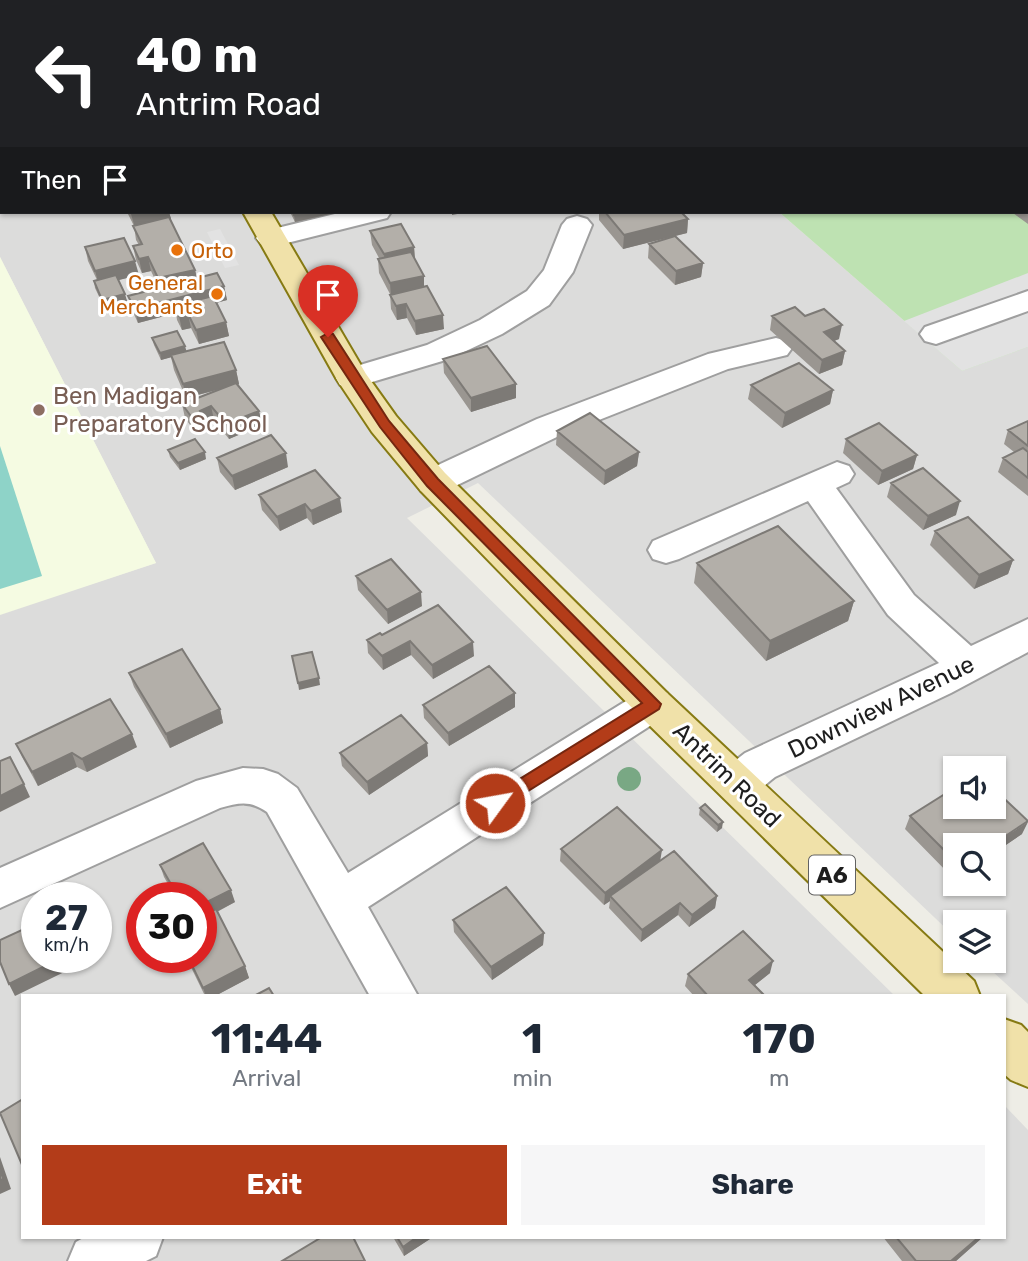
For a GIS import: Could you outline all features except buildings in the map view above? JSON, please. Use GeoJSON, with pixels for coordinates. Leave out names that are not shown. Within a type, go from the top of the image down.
{"type":"FeatureCollection","features":[{"type":"Feature","properties":{"kind":"main road","name":"Antrim Road"},"geometry":{"type":"LineString","coordinates":[[258,214],[352,378],[384,424],[433,482],[653,704],[955,994]]}},
{"type":"Feature","properties":{"kind":"main road"},"geometry":{"type":"LineString","coordinates":[[1006,1043],[1028,1064]]}},
{"type":"Feature","properties":{"kind":"street"},"geometry":{"type":"LineString","coordinates":[[271,238],[369,214]]}},
{"type":"Feature","properties":{"kind":"street"},"geometry":{"type":"LineString","coordinates":[[352,378],[438,352],[491,327],[538,298],[558,272],[577,225]]}},
{"type":"Feature","properties":{"kind":"street"},"geometry":{"type":"LineString","coordinates":[[936,334],[1028,300]]}},
{"type":"Feature","properties":{"kind":"street"},"geometry":{"type":"LineString","coordinates":[[433,482],[561,422],[719,361],[776,348]]}},
{"type":"Feature","properties":{"kind":"street"},"geometry":{"type":"LineString","coordinates":[[666,550],[827,479],[901,605],[967,666]]}},
{"type":"Feature","properties":{"kind":"street","name":"Downview Avenue"},"geometry":{"type":"LineString","coordinates":[[737,783],[760,765],[1028,634]]}},
{"type":"Feature","properties":{"kind":"street"},"geometry":{"type":"LineString","coordinates":[[340,901],[653,704]]}},
{"type":"Feature","properties":{"kind":"street"},"geometry":{"type":"LineString","coordinates":[[0,889],[211,793],[243,785],[263,786],[282,800],[394,994]]}},
{"type":"Feature","properties":{"kind":"street"},"geometry":{"type":"LineString","coordinates":[[95,1261],[134,1239]]}},
{"type":"Feature","properties":{"kind":"shaded area"},"geometry":{"type":"Polygon","coordinates":[[[0,214],[781,214],[962,371],[1028,347],[1028,1004],[994,973],[1006,973],[1006,910],[943,910],[943,926],[478,483],[407,518],[893,994],[21,994],[21,1239],[1006,1239],[1006,1107],[1028,1130],[1028,1261],[0,1261],[0,614],[156,563],[0,257],[0,214]]]}},
{"type":"Feature","properties":{"kind":"shaded area"},"geometry":{"type":"Polygon","coordinates":[[[220,229],[239,265],[225,268],[207,232],[220,229]]]}},
{"type":"Feature","properties":{"kind":"shaded area","name":"Ben Madigan Preparatory School"},"geometry":{"type":"Polygon","coordinates":[[[0,257],[156,563],[0,615],[0,257]]]}},
{"type":"Feature","properties":{"kind":"shaded area"},"geometry":{"type":"Polygon","coordinates":[[[1028,273],[1028,347],[962,371],[904,321],[1028,273]]]}},
{"type":"Feature","properties":{"kind":"shaded area"},"geometry":{"type":"Polygon","coordinates":[[[0,446],[42,576],[0,589],[0,446]]]}},
{"type":"Feature","properties":{"kind":"green space"},"geometry":{"type":"Polygon","coordinates":[[[781,214],[1028,214],[1028,347],[962,371],[781,214]]]}},
{"type":"Feature","properties":{"kind":"place","name":"Orto"},"geometry":{"type":"Point","coordinates":[177,250]}},
{"type":"Feature","properties":{"kind":"place","name":"General Merchants"},"geometry":{"type":"Point","coordinates":[217,294]}},
{"type":"Feature","properties":{"kind":"place","name":"Ben Madigan Preparatory School"},"geometry":{"type":"Point","coordinates":[39,410]}},
{"type":"Feature","properties":{"kind":"route"},"geometry":{"type":"LineString","coordinates":[[328,337],[384,424],[433,482],[653,704],[495,803]]}}]}
